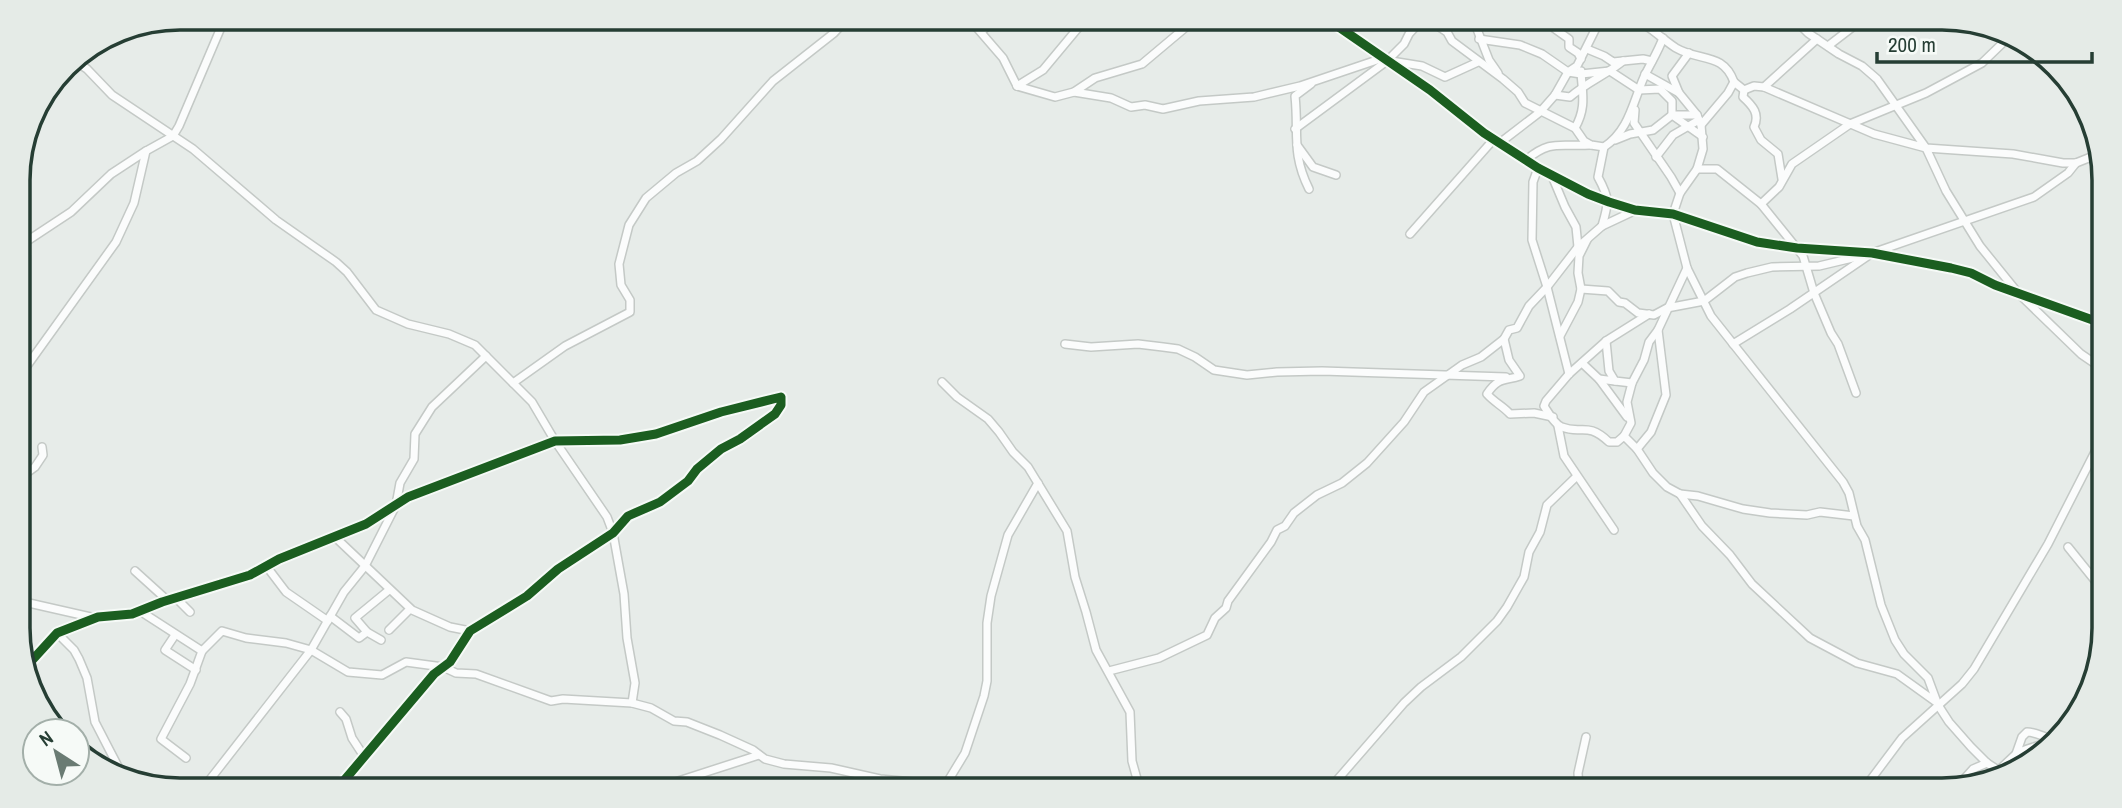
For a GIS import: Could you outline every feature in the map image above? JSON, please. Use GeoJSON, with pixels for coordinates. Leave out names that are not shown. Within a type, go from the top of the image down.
{"type":"FeatureCollection","features":[{"type":"Feature","properties":{"kind":"street"},"geometry":{"type":"LineString","coordinates":[[30,239],[71,212],[111,174],[173,135],[180,126],[220,30]]}},
{"type":"Feature","properties":{"kind":"street"},"geometry":{"type":"LineString","coordinates":[[513,383],[565,346],[630,312],[630,300],[621,285],[619,264],[629,225],[646,198],[705,154],[773,81],[837,30]]}},
{"type":"Feature","properties":{"kind":"street"},"geometry":{"type":"LineString","coordinates":[[1017,86],[1043,70],[1076,30]]}},
{"type":"Feature","properties":{"kind":"street"},"geometry":{"type":"LineString","coordinates":[[982,32],[1003,58],[1017,86],[1055,97],[1074,92],[1094,78],[1142,64],[1182,30]]}},
{"type":"Feature","properties":{"kind":"street"},"geometry":{"type":"LineString","coordinates":[[1342,30],[1538,168],[1609,202],[1635,210],[1673,214],[1756,242],[1797,248],[1872,253],[1971,273],[2092,320]]}},
{"type":"Feature","properties":{"kind":"street"},"geometry":{"type":"LineString","coordinates":[[1295,129],[1404,44],[1413,30]]}},
{"type":"Feature","properties":{"kind":"street"},"geometry":{"type":"LineString","coordinates":[[1444,30],[1452,41],[1518,92],[1525,103],[1575,128],[1584,141],[1591,145]]}},
{"type":"Feature","properties":{"kind":"street"},"geometry":{"type":"LineString","coordinates":[[1477,30],[1489,60],[1503,79]]}},
{"type":"Feature","properties":{"kind":"street"},"geometry":{"type":"LineString","coordinates":[[1556,30],[1569,39],[1569,47],[1578,52],[1581,58],[1585,103],[1582,117],[1575,128]]}},
{"type":"Feature","properties":{"kind":"street"},"geometry":{"type":"LineString","coordinates":[[1409,234],[1498,141],[1540,112],[1569,72],[1577,66],[1595,30]]}},
{"type":"Feature","properties":{"kind":"street"},"geometry":{"type":"LineString","coordinates":[[1653,30],[1677,48],[1723,62],[1731,72],[1734,82],[1744,90]]}},
{"type":"Feature","properties":{"kind":"street"},"geometry":{"type":"LineString","coordinates":[[1806,30],[1862,66],[1877,79],[1926,148],[1946,191],[1980,246],[2018,293],[2092,362]]}},
{"type":"Feature","properties":{"kind":"street"},"geometry":{"type":"LineString","coordinates":[[1828,46],[1849,30]]}},
{"type":"Feature","properties":{"kind":"street"},"geometry":{"type":"LineString","coordinates":[[1479,38],[1520,46],[1542,54],[1569,72],[1581,74],[1610,71],[1639,90],[1660,89],[1672,101],[1672,115]]}},
{"type":"Feature","properties":{"kind":"street"},"geometry":{"type":"LineString","coordinates":[[1663,38],[1639,90],[1634,123],[1680,193]]}},
{"type":"Feature","properties":{"kind":"street"},"geometry":{"type":"LineString","coordinates":[[1764,87],[1817,39]]}},
{"type":"Feature","properties":{"kind":"street"},"geometry":{"type":"LineString","coordinates":[[1761,204],[1779,187],[1792,164],[1850,124],[1926,93],[1982,63],[2003,43]]}},
{"type":"Feature","properties":{"kind":"street"},"geometry":{"type":"LineString","coordinates":[[1587,49],[1613,62],[1643,59],[1652,61]]}},
{"type":"Feature","properties":{"kind":"street"},"geometry":{"type":"LineString","coordinates":[[1689,52],[1672,76],[1679,93],[1699,120],[1703,136],[1703,149],[1696,169],[1680,193],[1673,214],[1687,268],[1711,316],[1843,482],[1849,493],[1854,516],[1866,540],[1889,628],[1904,654],[1928,678],[1938,705]]}},
{"type":"Feature","properties":{"kind":"street"},"geometry":{"type":"LineString","coordinates":[[1074,92],[1111,98],[1131,107],[1145,105],[1163,109],[1199,101],[1254,97],[1300,86],[1318,78],[1385,59],[1422,66],[1445,77],[1478,62]]}},
{"type":"Feature","properties":{"kind":"street"},"geometry":{"type":"LineString","coordinates":[[1555,94],[1570,97],[1582,86],[1623,61]]}},
{"type":"Feature","properties":{"kind":"street"},"geometry":{"type":"LineString","coordinates":[[82,66],[112,94],[173,135],[213,165],[276,220],[336,262],[376,310],[408,324],[449,334],[475,345],[532,402],[607,517],[613,533],[635,684],[632,703]]}},
{"type":"Feature","properties":{"kind":"street"},"geometry":{"type":"LineString","coordinates":[[1646,74],[1679,93]]}},
{"type":"Feature","properties":{"kind":"street"},"geometry":{"type":"LineString","coordinates":[[1309,189],[1301,173],[1296,143],[1295,96],[1318,78]]}},
{"type":"Feature","properties":{"kind":"street"},"geometry":{"type":"LineString","coordinates":[[1656,157],[1673,135],[1699,120],[1728,93],[1734,82]]}},
{"type":"Feature","properties":{"kind":"street"},"geometry":{"type":"LineString","coordinates":[[1744,90],[1754,86],[1764,87],[1874,134],[1926,148],[2012,154],[2076,163]]}},
{"type":"Feature","properties":{"kind":"street"},"geometry":{"type":"LineString","coordinates":[[1744,90],[1743,97],[1752,104],[1756,113],[1756,133],[1778,154],[1782,180]]}},
{"type":"Feature","properties":{"kind":"street"},"geometry":{"type":"LineString","coordinates":[[1615,140],[1636,105]]}},
{"type":"Feature","properties":{"kind":"street"},"geometry":{"type":"LineString","coordinates":[[1526,160],[1537,149],[1554,144],[1604,147],[1615,140],[1653,130],[1672,115],[1699,120]]}},
{"type":"Feature","properties":{"kind":"street"},"geometry":{"type":"LineString","coordinates":[[1672,115],[1703,136]]}},
{"type":"Feature","properties":{"kind":"street"},"geometry":{"type":"LineString","coordinates":[[1296,143],[1313,167],[1336,175]]}},
{"type":"Feature","properties":{"kind":"street"},"geometry":{"type":"LineString","coordinates":[[1602,226],[1609,202],[1598,177],[1604,147]]}},
{"type":"Feature","properties":{"kind":"street"},"geometry":{"type":"LineString","coordinates":[[30,362],[116,242],[134,203],[146,150]]}},
{"type":"Feature","properties":{"kind":"street"},"geometry":{"type":"LineString","coordinates":[[1581,289],[1608,291],[1619,302],[1625,303],[1633,310],[1649,314],[1660,313],[1667,308],[1704,301],[1735,277],[1747,273],[1772,267],[1793,269],[1819,266],[1872,253],[1965,222],[2034,197],[2068,173],[2076,163],[2090,157]]}},
{"type":"Feature","properties":{"kind":"street"},"geometry":{"type":"LineString","coordinates":[[1538,168],[1533,183],[1532,240],[1569,373]]}},
{"type":"Feature","properties":{"kind":"street"},"geometry":{"type":"LineString","coordinates":[[1696,169],[1717,169],[1761,204],[1797,248],[1807,267],[1814,293],[1830,333],[1838,344],[1856,393]]}},
{"type":"Feature","properties":{"kind":"street"},"geometry":{"type":"LineString","coordinates":[[1549,174],[1554,178],[1576,227],[1578,247]]}},
{"type":"Feature","properties":{"kind":"street"},"geometry":{"type":"LineString","coordinates":[[1109,671],[1158,658],[1207,635],[1215,618],[1226,608],[1228,601],[1277,530],[1285,526],[1294,513],[1317,495],[1342,483],[1367,463],[1404,422],[1424,392],[1462,365],[1480,357],[1504,338],[1509,330],[1517,328],[1529,306],[1578,247],[1602,226],[1635,210]]}},
{"type":"Feature","properties":{"kind":"street"},"geometry":{"type":"LineString","coordinates":[[1560,337],[1578,302],[1581,289],[1579,256],[1587,240]]}},
{"type":"Feature","properties":{"kind":"street"},"geometry":{"type":"LineString","coordinates":[[1733,344],[1872,253]]}},
{"type":"Feature","properties":{"kind":"street"},"geometry":{"type":"LineString","coordinates":[[1558,425],[1600,433],[1609,442],[1617,442],[1624,436],[1631,423],[1627,402],[1632,383],[1644,360],[1649,342],[1658,330],[1687,268]]}},
{"type":"Feature","properties":{"kind":"street"},"geometry":{"type":"LineString","coordinates":[[1615,530],[1576,477],[1564,456],[1558,425],[1544,406],[1569,373],[1606,341],[1649,314]]}},
{"type":"Feature","properties":{"kind":"street"},"geometry":{"type":"LineString","coordinates":[[1637,449],[1651,432],[1666,395],[1658,330]]}},
{"type":"Feature","properties":{"kind":"street"},"geometry":{"type":"LineString","coordinates":[[1065,344],[1091,347],[1138,344],[1178,349],[1214,370],[1247,375],[1322,371],[1521,376],[1509,360],[1504,338]]}},
{"type":"Feature","properties":{"kind":"street"},"geometry":{"type":"LineString","coordinates":[[1606,341],[1609,371],[1615,381]]}},
{"type":"Feature","properties":{"kind":"street"},"geometry":{"type":"LineString","coordinates":[[211,778],[311,650],[344,592],[365,566],[396,505],[400,482],[414,459],[415,434],[432,407],[486,356]]}},
{"type":"Feature","properties":{"kind":"street"},"geometry":{"type":"LineString","coordinates":[[1582,363],[1599,379],[1631,423]]}},
{"type":"Feature","properties":{"kind":"street"},"geometry":{"type":"LineString","coordinates":[[1506,377],[1487,394],[1496,405],[1505,408],[1510,414],[1534,413],[1553,417]]}},
{"type":"Feature","properties":{"kind":"street"},"geometry":{"type":"LineString","coordinates":[[1599,379],[1632,383]]}},
{"type":"Feature","properties":{"kind":"street"},"geometry":{"type":"LineString","coordinates":[[942,382],[957,397],[988,419],[1038,483],[1067,531],[1074,577],[1090,633],[1096,650],[1130,712],[1132,761],[1137,778]]}},
{"type":"Feature","properties":{"kind":"street"},"geometry":{"type":"LineString","coordinates":[[33,658],[57,633],[96,618],[139,611],[250,575],[279,559],[366,524],[408,497],[555,441],[620,440],[656,434],[721,411],[781,397],[781,405],[775,414],[721,449],[697,469],[688,481],[660,502],[628,516],[613,533],[558,569],[527,596],[470,631],[450,662],[434,674],[347,778]]}},
{"type":"Feature","properties":{"kind":"street"},"geometry":{"type":"LineString","coordinates":[[1624,436],[1637,449],[1653,473],[1679,494],[1702,526],[1730,555],[1752,584],[1810,638],[1857,663],[1897,674],[1932,697],[1949,722],[1987,763],[1996,768]]}},
{"type":"Feature","properties":{"kind":"street"},"geometry":{"type":"LineString","coordinates":[[30,471],[43,455],[42,447]]}},
{"type":"Feature","properties":{"kind":"street"},"geometry":{"type":"LineString","coordinates":[[1872,778],[1902,738],[1962,684],[1974,669],[2048,544],[2092,458]]}},
{"type":"Feature","properties":{"kind":"street"},"geometry":{"type":"LineString","coordinates":[[1339,778],[1404,703],[1480,640],[1507,607],[1524,577],[1529,552],[1540,533],[1547,506],[1576,477]]}},
{"type":"Feature","properties":{"kind":"street"},"geometry":{"type":"LineString","coordinates":[[950,778],[965,753],[984,696],[987,681],[989,610],[1008,534],[1038,483]]}},
{"type":"Feature","properties":{"kind":"street"},"geometry":{"type":"LineString","coordinates":[[1679,494],[1770,513],[1807,515],[1820,512],[1854,516]]}},
{"type":"Feature","properties":{"kind":"street"},"geometry":{"type":"LineString","coordinates":[[335,537],[410,609],[450,627],[470,631]]}},
{"type":"Feature","properties":{"kind":"street"},"geometry":{"type":"LineString","coordinates":[[2068,547],[2092,577]]}},
{"type":"Feature","properties":{"kind":"street"},"geometry":{"type":"LineString","coordinates":[[267,566],[286,592],[359,638],[366,632]]}},
{"type":"Feature","properties":{"kind":"street"},"geometry":{"type":"LineString","coordinates":[[135,570],[167,600]]}},
{"type":"Feature","properties":{"kind":"street"},"geometry":{"type":"LineString","coordinates":[[382,640],[366,632],[355,618],[389,590]]}},
{"type":"Feature","properties":{"kind":"street"},"geometry":{"type":"LineString","coordinates":[[177,599],[190,612]]}},
{"type":"Feature","properties":{"kind":"street"},"geometry":{"type":"LineString","coordinates":[[30,603],[96,618]]}},
{"type":"Feature","properties":{"kind":"street"},"geometry":{"type":"LineString","coordinates":[[388,630],[410,609]]}},
{"type":"Feature","properties":{"kind":"street"},"geometry":{"type":"LineString","coordinates":[[139,611],[202,651]]}},
{"type":"Feature","properties":{"kind":"street"},"geometry":{"type":"LineString","coordinates":[[186,758],[161,739],[196,670],[202,651],[222,631],[311,650],[348,673],[382,675],[406,662],[443,667],[456,673],[476,674],[551,701],[563,699],[632,703],[651,708],[674,721],[687,722],[720,735],[765,759],[784,764],[831,768],[876,778]]}},
{"type":"Feature","properties":{"kind":"street"},"geometry":{"type":"LineString","coordinates":[[57,633],[79,659],[87,678],[95,722],[117,765]]}},
{"type":"Feature","properties":{"kind":"street"},"geometry":{"type":"LineString","coordinates":[[176,635],[165,650],[196,670]]}},
{"type":"Feature","properties":{"kind":"street"},"geometry":{"type":"LineString","coordinates":[[340,712],[365,758]]}},
{"type":"Feature","properties":{"kind":"street"},"geometry":{"type":"LineString","coordinates":[[2016,759],[2022,737],[2027,732],[2034,732],[2044,738]]}},
{"type":"Feature","properties":{"kind":"street"},"geometry":{"type":"LineString","coordinates":[[1578,778],[1586,737]]}},
{"type":"Feature","properties":{"kind":"street"},"geometry":{"type":"LineString","coordinates":[[2007,764],[2017,754],[2033,748]]}},
{"type":"Feature","properties":{"kind":"street"},"geometry":{"type":"LineString","coordinates":[[688,778],[760,755]]}},
{"type":"Feature","properties":{"kind":"street"},"geometry":{"type":"LineString","coordinates":[[1967,776],[1973,769],[1987,763]]}},
{"type":"Feature","properties":{"kind":"cycle path"},"geometry":{"type":"LineString","coordinates":[[1343,30],[1430,90],[1484,133],[1538,168],[1588,194],[1635,210],[1673,214],[1757,242],[1797,248],[1872,253],[1951,268],[1971,273],[1995,285],[2092,320]]}},
{"type":"Feature","properties":{"kind":"cycle path"},"geometry":{"type":"LineString","coordinates":[[33,659],[57,633],[98,617],[132,614],[250,575],[279,559],[366,524],[408,497],[555,441],[620,440],[656,434],[721,412],[781,397],[781,405],[775,414],[721,449],[697,469],[688,481],[660,502],[628,516],[613,533],[558,569],[527,596],[470,631],[450,662],[434,674],[346,778]]}}]}
